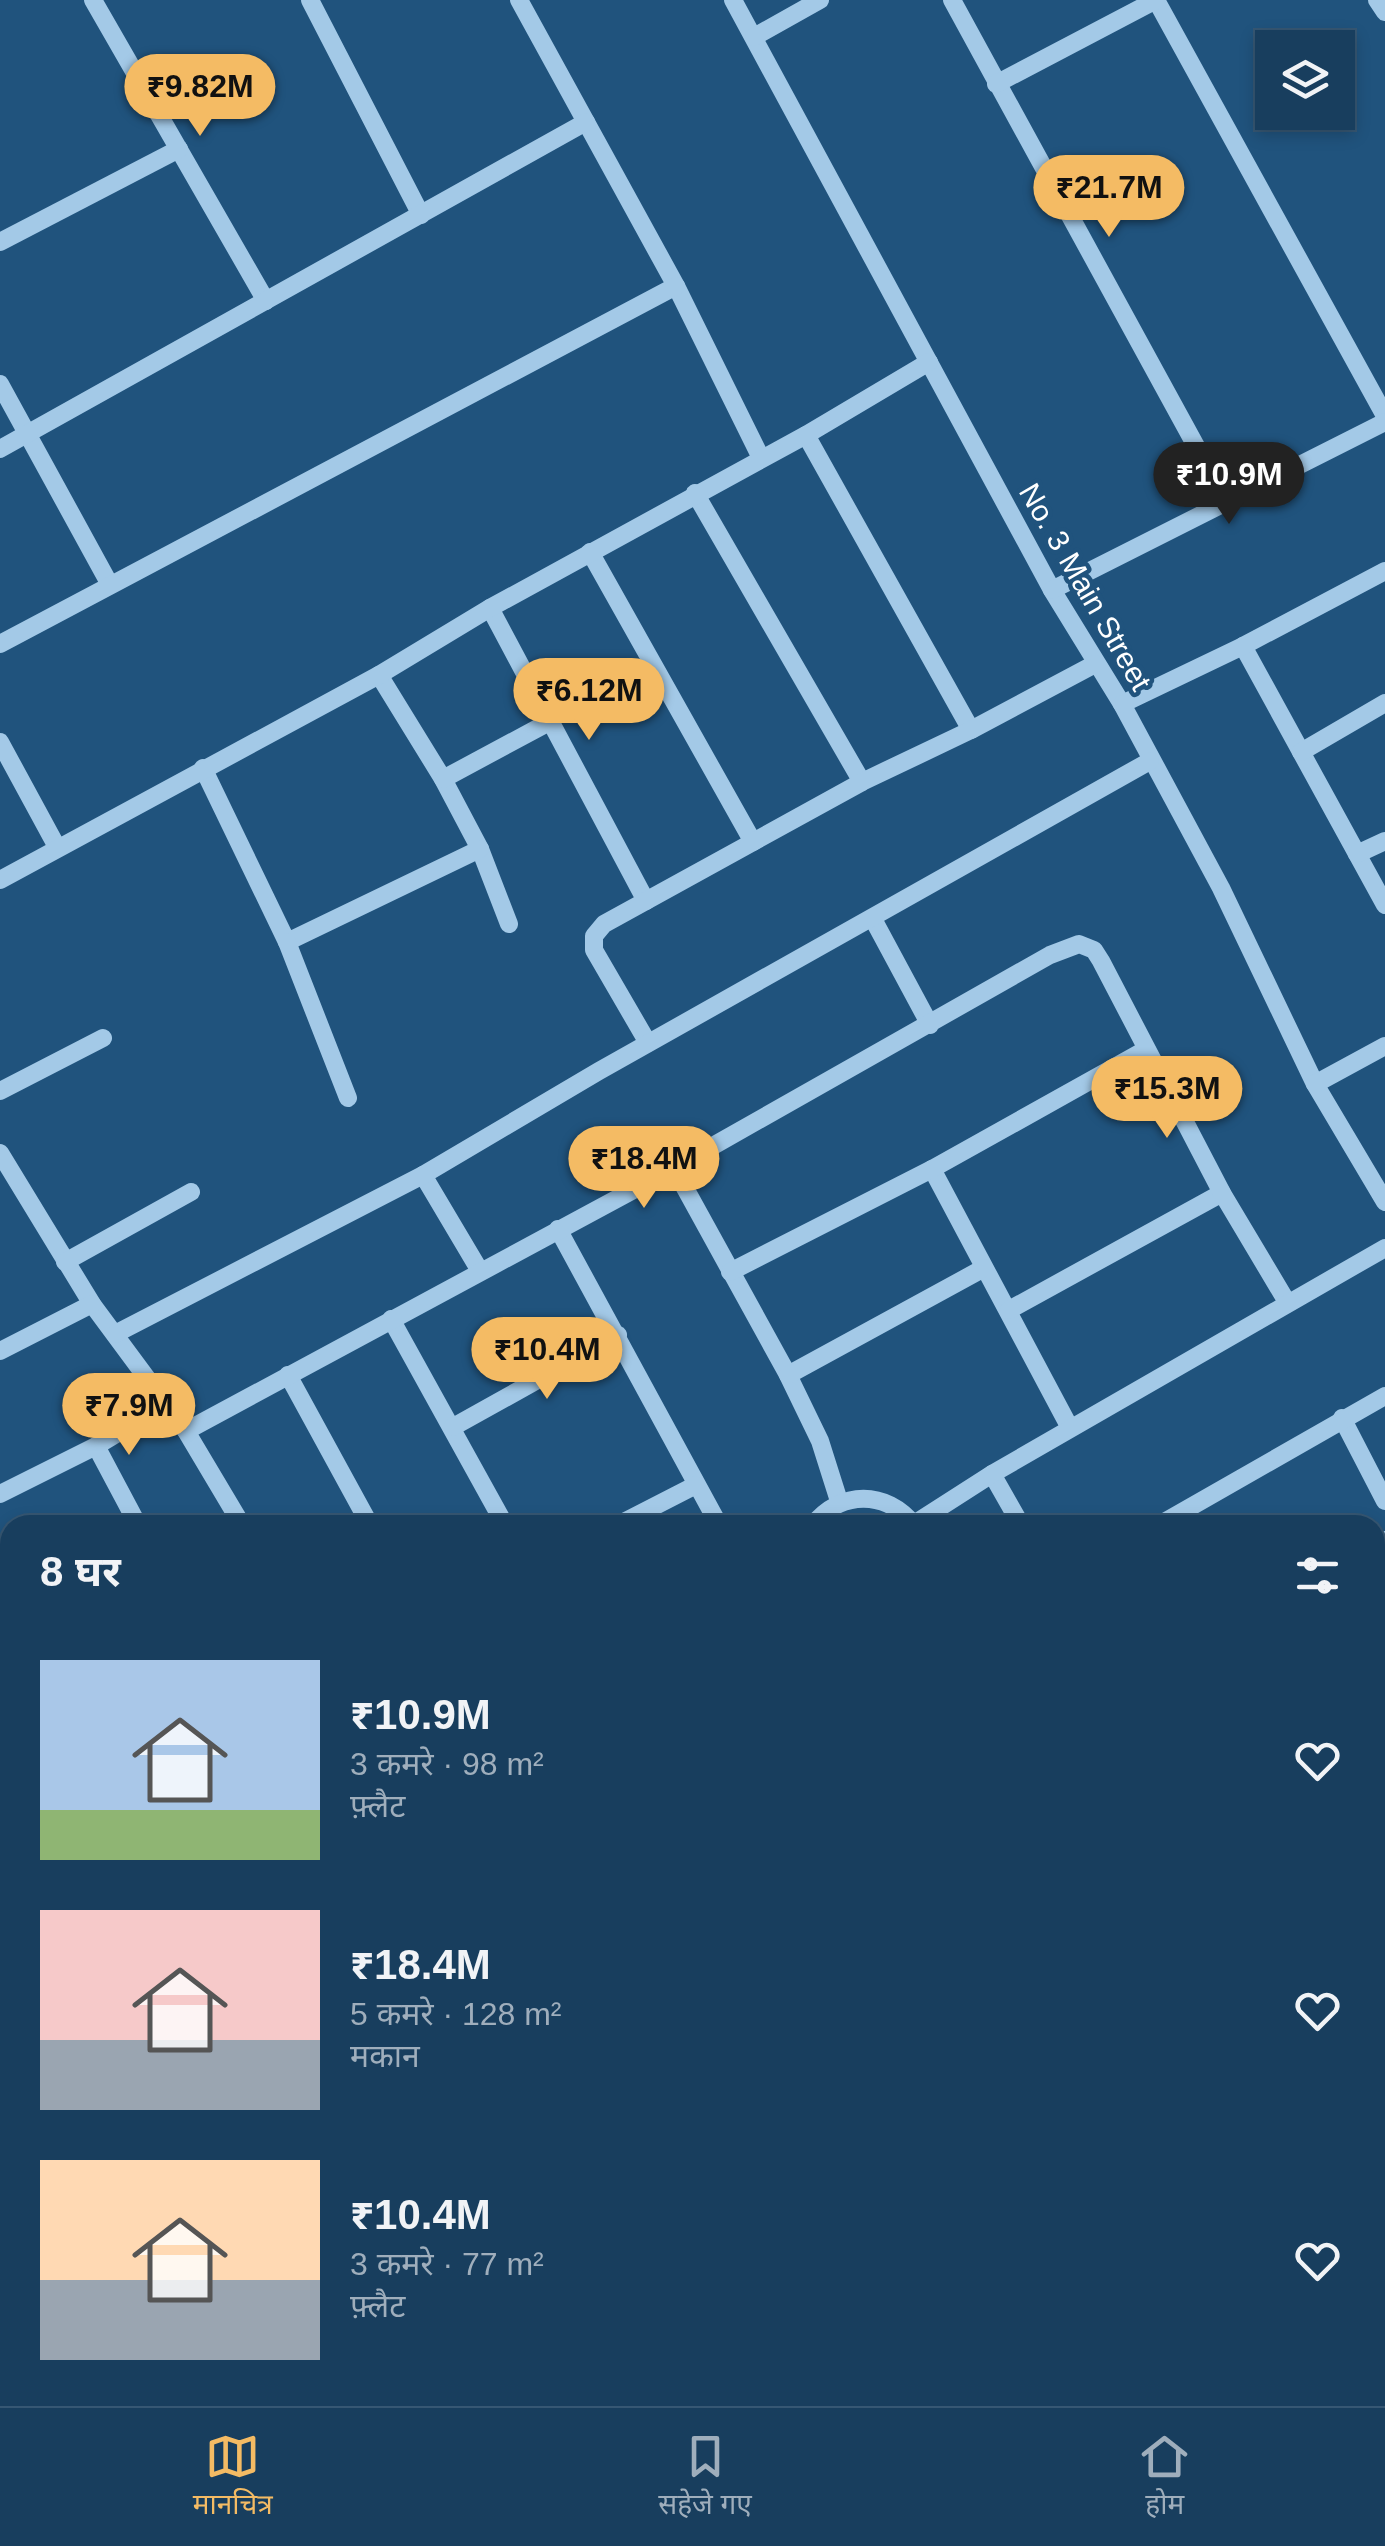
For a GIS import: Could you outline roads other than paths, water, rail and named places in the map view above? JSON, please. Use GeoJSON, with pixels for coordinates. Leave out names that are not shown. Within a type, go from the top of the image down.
{"type":"FeatureCollection","features":[{"type":"Feature","properties":{"kind":"street"},"geometry":{"type":"LineString","coordinates":[[93,0],[266,301]]}},
{"type":"Feature","properties":{"kind":"street"},"geometry":{"type":"LineString","coordinates":[[310,0],[421,214]]}},
{"type":"Feature","properties":{"kind":"street"},"geometry":{"type":"LineString","coordinates":[[519,0],[676,286],[761,458]]}},
{"type":"Feature","properties":{"kind":"street","name":"No. 3 Main Street"},"geometry":{"type":"LineString","coordinates":[[733,0],[1052,590],[1122,704],[1221,888],[1315,1084],[1378,1175],[1385,1202]]}},
{"type":"Feature","properties":{"kind":"street"},"geometry":{"type":"LineString","coordinates":[[754,37],[820,0]]}},
{"type":"Feature","properties":{"kind":"street"},"geometry":{"type":"LineString","coordinates":[[952,0],[1226,502]]}},
{"type":"Feature","properties":{"kind":"street"},"geometry":{"type":"LineString","coordinates":[[996,84],[1156,0],[1385,419],[1052,590]]}},
{"type":"Feature","properties":{"kind":"street"},"geometry":{"type":"LineString","coordinates":[[1377,0],[1385,12]]}},
{"type":"Feature","properties":{"kind":"street"},"geometry":{"type":"LineString","coordinates":[[0,449],[586,122]]}},
{"type":"Feature","properties":{"kind":"street"},"geometry":{"type":"LineString","coordinates":[[0,242],[179,149]]}},
{"type":"Feature","properties":{"kind":"street"},"geometry":{"type":"LineString","coordinates":[[0,644],[676,286]]}},
{"type":"Feature","properties":{"kind":"street"},"geometry":{"type":"LineString","coordinates":[[0,880],[380,675],[490,608],[806,435],[929,362]]}},
{"type":"Feature","properties":{"kind":"street"},"geometry":{"type":"LineString","coordinates":[[0,384],[109,584]]}},
{"type":"Feature","properties":{"kind":"street"},"geometry":{"type":"LineString","coordinates":[[806,435],[971,730]]}},
{"type":"Feature","properties":{"kind":"street"},"geometry":{"type":"LineString","coordinates":[[695,493],[862,782]]}},
{"type":"Feature","properties":{"kind":"street"},"geometry":{"type":"LineString","coordinates":[[590,552],[753,842]]}},
{"type":"Feature","properties":{"kind":"street"},"geometry":{"type":"LineString","coordinates":[[1122,704],[1385,571]]}},
{"type":"Feature","properties":{"kind":"street"},"geometry":{"type":"LineString","coordinates":[[490,608],[646,901]]}},
{"type":"Feature","properties":{"kind":"street"},"geometry":{"type":"LineString","coordinates":[[1243,646],[1385,905]]}},
{"type":"Feature","properties":{"kind":"street"},"geometry":{"type":"LineString","coordinates":[[648,1043],[594,950],[594,936],[604,924],[862,782],[1095,664]]}},
{"type":"Feature","properties":{"kind":"street"},"geometry":{"type":"LineString","coordinates":[[380,675],[480,849],[509,924]]}},
{"type":"Feature","properties":{"kind":"street"},"geometry":{"type":"LineString","coordinates":[[1301,752],[1385,704]]}},
{"type":"Feature","properties":{"kind":"street"},"geometry":{"type":"LineString","coordinates":[[443,779],[551,722]]}},
{"type":"Feature","properties":{"kind":"street"},"geometry":{"type":"LineString","coordinates":[[0,742],[57,847]]}},
{"type":"Feature","properties":{"kind":"street"},"geometry":{"type":"LineString","coordinates":[[116,1334],[424,1175],[648,1043],[1150,761]]}},
{"type":"Feature","properties":{"kind":"street"},"geometry":{"type":"LineString","coordinates":[[203,768],[288,942],[348,1098]]}},
{"type":"Feature","properties":{"kind":"street"},"geometry":{"type":"LineString","coordinates":[[1357,854],[1385,841]]}},
{"type":"Feature","properties":{"kind":"street"},"geometry":{"type":"LineString","coordinates":[[288,942],[480,849]]}},
{"type":"Feature","properties":{"kind":"street"},"geometry":{"type":"LineString","coordinates":[[873,919],[930,1024]]}},
{"type":"Feature","properties":{"kind":"street"},"geometry":{"type":"LineString","coordinates":[[186,1431],[674,1168],[1050,955],[1078,944],[1094,950],[1101,961],[1222,1193],[1287,1302]]}},
{"type":"Feature","properties":{"kind":"street"},"geometry":{"type":"LineString","coordinates":[[0,1091],[103,1038]]}},
{"type":"Feature","properties":{"kind":"street"},"geometry":{"type":"LineString","coordinates":[[1315,1084],[1385,1046]]}},
{"type":"Feature","properties":{"kind":"street"},"geometry":{"type":"LineString","coordinates":[[730,1272],[932,1169],[1145,1050]]}},
{"type":"Feature","properties":{"kind":"street"},"geometry":{"type":"LineString","coordinates":[[2,1159],[92,1304],[186,1431],[236,1515]]}},
{"type":"Feature","properties":{"kind":"street"},"geometry":{"type":"LineString","coordinates":[[674,1168],[788,1374],[820,1440],[839,1502]]}},
{"type":"Feature","properties":{"kind":"street"},"geometry":{"type":"LineString","coordinates":[[932,1169],[1070,1428]]}},
{"type":"Feature","properties":{"kind":"street"},"geometry":{"type":"LineString","coordinates":[[424,1175],[480,1270]]}},
{"type":"Feature","properties":{"kind":"street"},"geometry":{"type":"LineString","coordinates":[[65,1262],[191,1192]]}},
{"type":"Feature","properties":{"kind":"street"},"geometry":{"type":"LineString","coordinates":[[1009,1310],[1222,1193]]}},
{"type":"Feature","properties":{"kind":"street"},"geometry":{"type":"LineString","coordinates":[[558,1228],[713,1515]]}},
{"type":"Feature","properties":{"kind":"street"},"geometry":{"type":"LineString","coordinates":[[928,1515],[1070,1428],[1385,1248]]}},
{"type":"Feature","properties":{"kind":"street"},"geometry":{"type":"LineString","coordinates":[[788,1374],[984,1268]]}},
{"type":"Feature","properties":{"kind":"street"},"geometry":{"type":"LineString","coordinates":[[0,1351],[92,1304]]}},
{"type":"Feature","properties":{"kind":"street"},"geometry":{"type":"LineString","coordinates":[[391,1319],[500,1515]]}},
{"type":"Feature","properties":{"kind":"street"},"geometry":{"type":"LineString","coordinates":[[453,1427],[618,1336]]}},
{"type":"Feature","properties":{"kind":"street"},"geometry":{"type":"LineString","coordinates":[[288,1375],[365,1515]]}},
{"type":"Feature","properties":{"kind":"street"},"geometry":{"type":"LineString","coordinates":[[1176,1515],[1385,1396]]}},
{"type":"Feature","properties":{"kind":"street"},"geometry":{"type":"LineString","coordinates":[[0,1494],[96,1446],[166,1404]]}},
{"type":"Feature","properties":{"kind":"street"},"geometry":{"type":"LineString","coordinates":[[1342,1418],[1385,1501]]}},
{"type":"Feature","properties":{"kind":"street"},"geometry":{"type":"LineString","coordinates":[[96,1446],[133,1515]]}},
{"type":"Feature","properties":{"kind":"street"},"geometry":{"type":"LineString","coordinates":[[992,1474],[1015,1515]]}},
{"type":"Feature","properties":{"kind":"street"},"geometry":{"type":"LineString","coordinates":[[638,1515],[696,1485]]}},
{"type":"Feature","properties":{"kind":"street"},"geometry":{"type":"LineString","coordinates":[[825,1515],[839,1502],[872,1497],[906,1515]]}}]}
